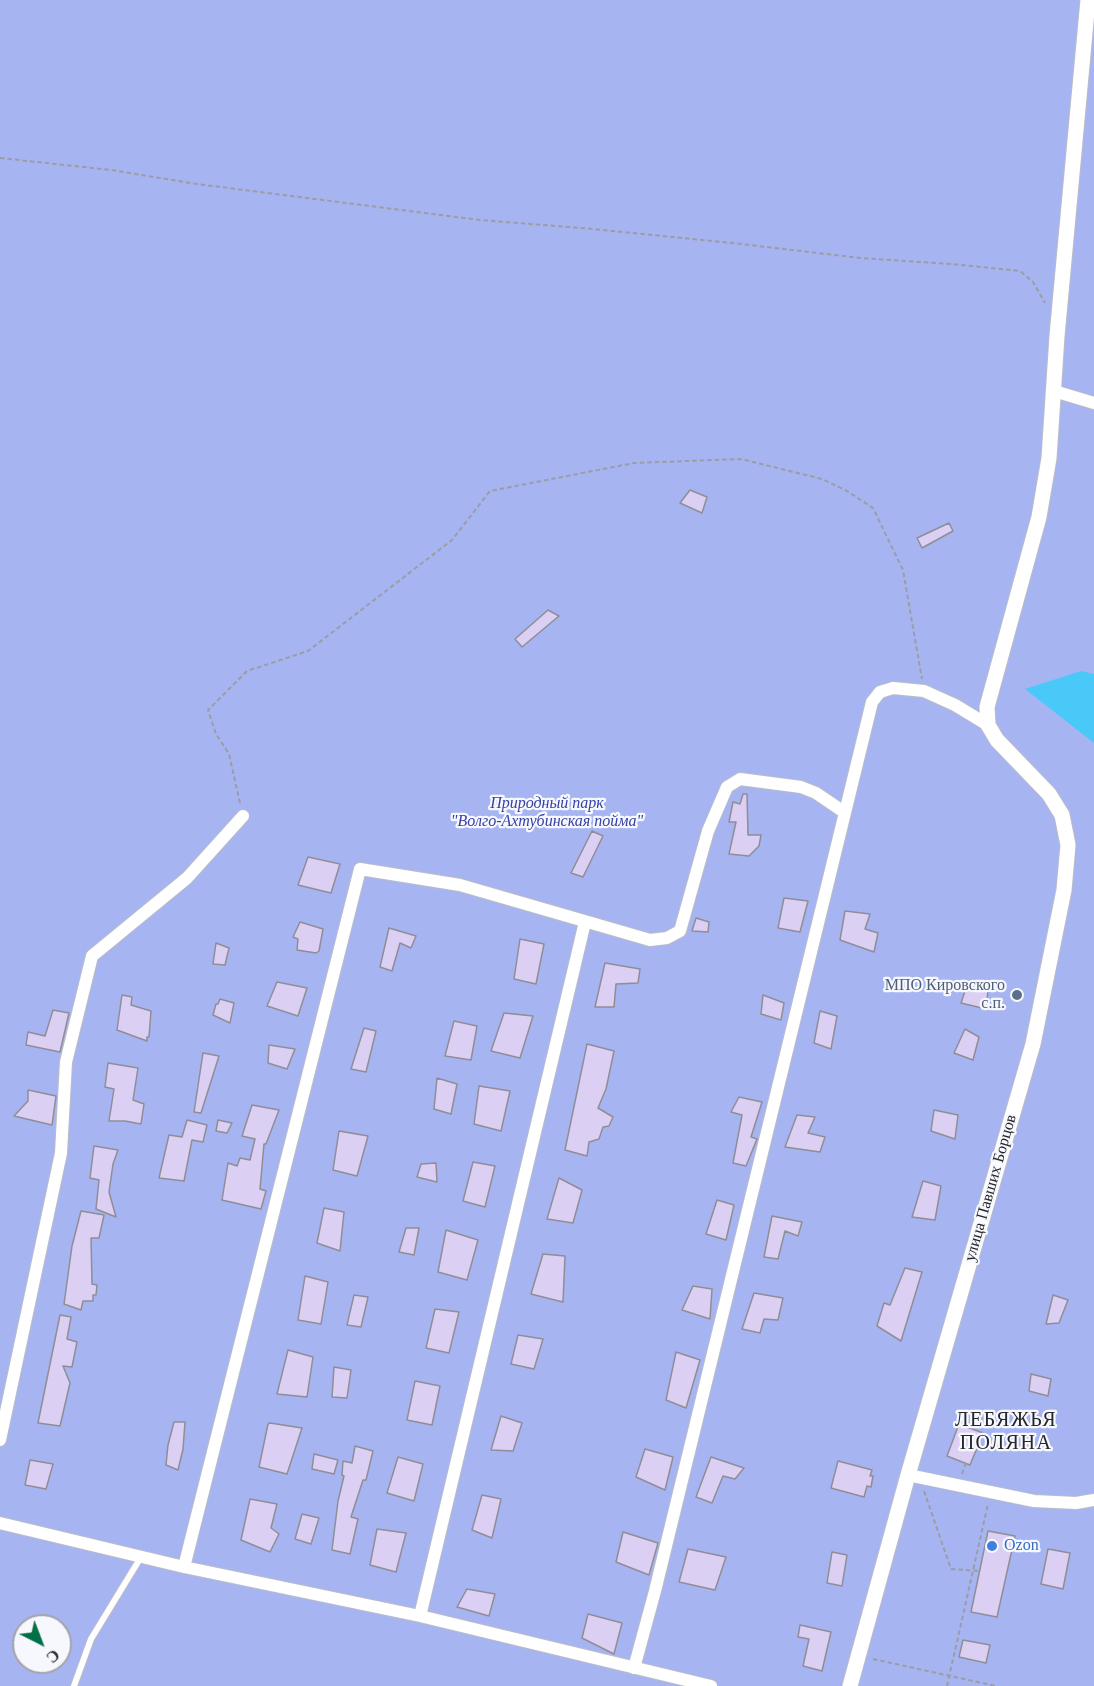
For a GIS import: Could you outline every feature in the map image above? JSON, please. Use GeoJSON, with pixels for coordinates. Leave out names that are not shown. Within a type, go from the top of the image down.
{"type":"FeatureCollection","features":[{"type":"Feature","properties":{"kind":"street"},"geometry":{"type":"LineString","coordinates":[[988,725],[987,707],[1039,517],[1049,458],[1058,326],[1088,0]]}},
{"type":"Feature","properties":{"kind":"street"},"geometry":{"type":"LineString","coordinates":[[1054,392],[1094,403]]}},
{"type":"Feature","properties":{"kind":"street"},"geometry":{"type":"LineString","coordinates":[[634,1668],[655,1592],[872,702],[880,692],[893,688],[924,691],[955,705],[988,725]]}},
{"type":"Feature","properties":{"kind":"street","name":"улица Павших Борцов"},"geometry":{"type":"LineString","coordinates":[[850,1686],[913,1476],[1033,1044],[1064,890],[1068,845],[1062,815],[1049,794],[997,740],[988,725]]}},
{"type":"Feature","properties":{"kind":"street"},"geometry":{"type":"LineString","coordinates":[[184,1567],[360,869],[460,885],[650,940],[667,938],[680,931],[708,831],[727,787],[740,779],[801,787],[816,792],[844,812]]}},
{"type":"Feature","properties":{"kind":"street"},"geometry":{"type":"LineString","coordinates":[[0,1440],[61,1154],[66,1062],[92,956],[187,878],[243,816]]}},
{"type":"Feature","properties":{"kind":"street"},"geometry":{"type":"LineString","coordinates":[[420,1616],[585,922]]}},
{"type":"Feature","properties":{"kind":"street"},"geometry":{"type":"LineString","coordinates":[[913,1476],[1034,1501],[1076,1503],[1094,1500]]}},
{"type":"Feature","properties":{"kind":"street"},"geometry":{"type":"LineString","coordinates":[[0,1523],[184,1567],[420,1616],[711,1686]]}},
{"type":"Feature","properties":{"kind":"lane"},"geometry":{"type":"LineString","coordinates":[[74,1686],[91,1639],[141,1557]]}},
{"type":"Feature","properties":{"kind":"path"},"geometry":{"type":"LineString","coordinates":[[0,158],[111,170],[197,184],[480,220],[733,243],[860,258],[1020,271],[1033,282],[1058,326]]}},
{"type":"Feature","properties":{"kind":"path"},"geometry":{"type":"LineString","coordinates":[[243,816],[230,754],[216,734],[208,710],[247,671],[308,651],[452,540],[489,490],[634,463],[741,459],[822,479],[847,491],[873,508],[903,570],[924,691]]}},
{"type":"Feature","properties":{"kind":"path"},"geometry":{"type":"LineString","coordinates":[[913,1476],[951,1569],[979,1571]]}},
{"type":"Feature","properties":{"kind":"path"},"geometry":{"type":"LineString","coordinates":[[947,1686],[990,1492]]}},
{"type":"Feature","properties":{"kind":"path"},"geometry":{"type":"LineString","coordinates":[[858,1656],[996,1686]]}},
{"type":"Feature","properties":{"kind":"green space","name":"Природный парк \"Волго-Ахтубинская пойма\""},"geometry":{"type":"Polygon","coordinates":[[[0,0],[1094,0],[1094,1686],[0,1686],[0,0]]]}},
{"type":"Feature","properties":{"kind":"shaded area"},"geometry":{"type":"Polygon","coordinates":[[[1081,671],[1094,674],[1094,743],[1025,689],[1081,671]]]}},
{"type":"Feature","properties":{"kind":"building"},"geometry":{"type":"Polygon","coordinates":[[[690,490],[707,497],[702,513],[680,503],[690,490]]]}},
{"type":"Feature","properties":{"kind":"building"},"geometry":{"type":"Polygon","coordinates":[[[949,523],[953,531],[922,548],[917,538],[949,523]]]}},
{"type":"Feature","properties":{"kind":"building"},"geometry":{"type":"Polygon","coordinates":[[[548,610],[559,616],[522,647],[515,639],[548,610]]]}},
{"type":"Feature","properties":{"kind":"building"},"geometry":{"type":"Polygon","coordinates":[[[743,794],[747,794],[748,835],[761,835],[759,846],[749,856],[729,854],[736,822],[729,822],[733,802],[740,804],[743,794]]]}},
{"type":"Feature","properties":{"kind":"building"},"geometry":{"type":"Polygon","coordinates":[[[592,831],[603,836],[583,877],[571,873],[592,831]]]}},
{"type":"Feature","properties":{"kind":"building"},"geometry":{"type":"Polygon","coordinates":[[[308,857],[340,864],[331,893],[298,885],[308,857]]]}},
{"type":"Feature","properties":{"kind":"building"},"geometry":{"type":"Polygon","coordinates":[[[784,898],[808,901],[800,932],[778,928],[784,898]]]}},
{"type":"Feature","properties":{"kind":"building"},"geometry":{"type":"Polygon","coordinates":[[[845,911],[870,914],[865,929],[878,933],[874,952],[840,940],[845,911]]]}},
{"type":"Feature","properties":{"kind":"building"},"geometry":{"type":"Polygon","coordinates":[[[696,918],[709,922],[708,932],[692,931],[696,918]]]}},
{"type":"Feature","properties":{"kind":"building"},"geometry":{"type":"Polygon","coordinates":[[[300,922],[323,929],[319,951],[316,953],[297,950],[298,939],[293,937],[300,922]]]}},
{"type":"Feature","properties":{"kind":"building"},"geometry":{"type":"Polygon","coordinates":[[[389,928],[416,936],[411,948],[400,943],[392,971],[380,967],[389,928]]]}},
{"type":"Feature","properties":{"kind":"building"},"geometry":{"type":"Polygon","coordinates":[[[520,939],[544,944],[536,984],[514,979],[520,939]]]}},
{"type":"Feature","properties":{"kind":"building"},"geometry":{"type":"Polygon","coordinates":[[[216,943],[229,948],[225,965],[213,964],[216,943]]]}},
{"type":"Feature","properties":{"kind":"building"},"geometry":{"type":"Polygon","coordinates":[[[605,963],[640,969],[638,983],[616,984],[614,1007],[595,1007],[605,963]]]}},
{"type":"Feature","properties":{"kind":"building"},"geometry":{"type":"Polygon","coordinates":[[[277,982],[307,988],[298,1016],[267,1006],[277,982]]]}},
{"type":"Feature","properties":{"kind":"building"},"geometry":{"type":"Polygon","coordinates":[[[967,985],[988,990],[986,1009],[961,1003],[967,985]]]}},
{"type":"Feature","properties":{"kind":"building"},"geometry":{"type":"Polygon","coordinates":[[[122,995],[132,997],[131,1005],[151,1011],[147,1041],[117,1030],[122,995]]]}},
{"type":"Feature","properties":{"kind":"building"},"geometry":{"type":"Polygon","coordinates":[[[763,995],[784,1003],[781,1020],[761,1014],[763,995]]]}},
{"type":"Feature","properties":{"kind":"building"},"geometry":{"type":"Polygon","coordinates":[[[220,999],[234,1003],[230,1023],[213,1015],[220,999]]]}},
{"type":"Feature","properties":{"kind":"building"},"geometry":{"type":"Polygon","coordinates":[[[53,1010],[69,1013],[60,1052],[26,1045],[28,1032],[45,1036],[53,1010]]]}},
{"type":"Feature","properties":{"kind":"building"},"geometry":{"type":"Polygon","coordinates":[[[820,1011],[837,1016],[831,1049],[814,1043],[820,1011]]]}},
{"type":"Feature","properties":{"kind":"building"},"geometry":{"type":"Polygon","coordinates":[[[504,1013],[533,1016],[520,1058],[491,1051],[504,1013]]]}},
{"type":"Feature","properties":{"kind":"building"},"geometry":{"type":"Polygon","coordinates":[[[454,1021],[477,1026],[471,1060],[445,1056],[454,1021]]]}},
{"type":"Feature","properties":{"kind":"building"},"geometry":{"type":"Polygon","coordinates":[[[364,1028],[376,1031],[366,1072],[351,1069],[364,1028]]]}},
{"type":"Feature","properties":{"kind":"building"},"geometry":{"type":"Polygon","coordinates":[[[965,1029],[979,1037],[973,1060],[954,1053],[965,1029]]]}},
{"type":"Feature","properties":{"kind":"building"},"geometry":{"type":"Polygon","coordinates":[[[587,1044],[614,1051],[606,1089],[598,1108],[613,1117],[609,1126],[603,1127],[599,1139],[589,1142],[587,1156],[565,1150],[587,1044]]]}},
{"type":"Feature","properties":{"kind":"building"},"geometry":{"type":"Polygon","coordinates":[[[269,1045],[295,1049],[287,1069],[268,1063],[269,1045]]]}},
{"type":"Feature","properties":{"kind":"building"},"geometry":{"type":"Polygon","coordinates":[[[203,1053],[219,1056],[201,1113],[194,1112],[203,1053]]]}},
{"type":"Feature","properties":{"kind":"building"},"geometry":{"type":"Polygon","coordinates":[[[108,1063],[138,1068],[133,1100],[144,1104],[141,1124],[109,1121],[114,1089],[105,1087],[108,1063]]]}},
{"type":"Feature","properties":{"kind":"building"},"geometry":{"type":"Polygon","coordinates":[[[437,1078],[457,1084],[451,1114],[434,1109],[437,1078]]]}},
{"type":"Feature","properties":{"kind":"building"},"geometry":{"type":"Polygon","coordinates":[[[479,1086],[510,1091],[501,1131],[474,1124],[479,1086]]]}},
{"type":"Feature","properties":{"kind":"building"},"geometry":{"type":"Polygon","coordinates":[[[28,1090],[56,1096],[52,1125],[14,1116],[28,1101],[28,1090]]]}},
{"type":"Feature","properties":{"kind":"building"},"geometry":{"type":"Polygon","coordinates":[[[739,1097],[762,1102],[751,1137],[757,1139],[746,1166],[733,1163],[742,1115],[731,1112],[739,1097]]]}},
{"type":"Feature","properties":{"kind":"building"},"geometry":{"type":"Polygon","coordinates":[[[252,1105],[279,1110],[266,1144],[264,1144],[260,1189],[266,1191],[261,1209],[222,1200],[228,1163],[237,1166],[240,1158],[250,1160],[255,1139],[242,1136],[252,1105]]]}},
{"type":"Feature","properties":{"kind":"building"},"geometry":{"type":"Polygon","coordinates":[[[934,1110],[958,1115],[955,1139],[931,1131],[934,1110]]]}},
{"type":"Feature","properties":{"kind":"building"},"geometry":{"type":"Polygon","coordinates":[[[797,1115],[815,1117],[808,1133],[825,1137],[820,1152],[785,1147],[797,1115]]]}},
{"type":"Feature","properties":{"kind":"building"},"geometry":{"type":"Polygon","coordinates":[[[187,1120],[207,1125],[203,1142],[192,1140],[184,1181],[159,1178],[169,1135],[182,1137],[187,1120]]]}},
{"type":"Feature","properties":{"kind":"building"},"geometry":{"type":"Polygon","coordinates":[[[218,1120],[232,1123],[227,1133],[216,1131],[218,1120]]]}},
{"type":"Feature","properties":{"kind":"building"},"geometry":{"type":"Polygon","coordinates":[[[339,1131],[368,1136],[357,1176],[333,1170],[339,1131]]]}},
{"type":"Feature","properties":{"kind":"building"},"geometry":{"type":"Polygon","coordinates":[[[94,1146],[118,1150],[113,1164],[109,1192],[116,1217],[96,1209],[99,1180],[90,1178],[94,1146]]]}},
{"type":"Feature","properties":{"kind":"building"},"geometry":{"type":"Polygon","coordinates":[[[473,1162],[495,1166],[485,1207],[463,1201],[473,1162]]]}},
{"type":"Feature","properties":{"kind":"building"},"geometry":{"type":"Polygon","coordinates":[[[436,1163],[437,1182],[417,1177],[421,1164],[436,1163]]]}},
{"type":"Feature","properties":{"kind":"building"},"geometry":{"type":"Polygon","coordinates":[[[559,1178],[582,1190],[573,1223],[547,1219],[559,1178]]]}},
{"type":"Feature","properties":{"kind":"building"},"geometry":{"type":"Polygon","coordinates":[[[923,1181],[941,1186],[935,1220],[912,1217],[923,1181]]]}},
{"type":"Feature","properties":{"kind":"building"},"geometry":{"type":"Polygon","coordinates":[[[717,1200],[734,1205],[726,1240],[706,1234],[717,1200]]]}},
{"type":"Feature","properties":{"kind":"building"},"geometry":{"type":"Polygon","coordinates":[[[324,1208],[344,1212],[340,1251],[317,1243],[324,1208]]]}},
{"type":"Feature","properties":{"kind":"building"},"geometry":{"type":"Polygon","coordinates":[[[81,1211],[104,1215],[99,1238],[91,1238],[92,1284],[97,1285],[96,1295],[93,1295],[93,1301],[83,1301],[81,1310],[64,1304],[72,1246],[81,1211]]]}},
{"type":"Feature","properties":{"kind":"building"},"geometry":{"type":"Polygon","coordinates":[[[772,1216],[802,1222],[798,1236],[785,1231],[778,1259],[764,1257],[772,1216]]]}},
{"type":"Feature","properties":{"kind":"building"},"geometry":{"type":"Polygon","coordinates":[[[406,1228],[419,1228],[414,1255],[399,1252],[406,1228]]]}},
{"type":"Feature","properties":{"kind":"building"},"geometry":{"type":"Polygon","coordinates":[[[446,1230],[478,1240],[467,1280],[438,1272],[446,1230]]]}},
{"type":"Feature","properties":{"kind":"building"},"geometry":{"type":"Polygon","coordinates":[[[543,1254],[565,1256],[563,1302],[531,1294],[543,1254]]]}},
{"type":"Feature","properties":{"kind":"building"},"geometry":{"type":"Polygon","coordinates":[[[905,1268],[922,1272],[901,1341],[877,1326],[884,1303],[890,1305],[905,1268]]]}},
{"type":"Feature","properties":{"kind":"building"},"geometry":{"type":"Polygon","coordinates":[[[305,1276],[328,1282],[321,1324],[298,1320],[305,1276]]]}},
{"type":"Feature","properties":{"kind":"building"},"geometry":{"type":"Polygon","coordinates":[[[693,1286],[712,1289],[710,1319],[682,1310],[693,1286]]]}},
{"type":"Feature","properties":{"kind":"building"},"geometry":{"type":"Polygon","coordinates":[[[754,1293],[783,1298],[778,1320],[764,1319],[760,1333],[742,1329],[754,1293]]]}},
{"type":"Feature","properties":{"kind":"building"},"geometry":{"type":"Polygon","coordinates":[[[354,1295],[368,1297],[361,1327],[347,1325],[354,1295]]]}},
{"type":"Feature","properties":{"kind":"building"},"geometry":{"type":"Polygon","coordinates":[[[1053,1295],[1068,1300],[1059,1323],[1046,1324],[1053,1295]]]}},
{"type":"Feature","properties":{"kind":"building"},"geometry":{"type":"Polygon","coordinates":[[[435,1309],[459,1312],[449,1353],[426,1348],[435,1309]]]}},
{"type":"Feature","properties":{"kind":"building"},"geometry":{"type":"Polygon","coordinates":[[[60,1315],[71,1317],[67,1339],[77,1342],[72,1367],[63,1366],[70,1383],[60,1426],[38,1423],[60,1315]]]}},
{"type":"Feature","properties":{"kind":"building"},"geometry":{"type":"Polygon","coordinates":[[[518,1335],[543,1339],[534,1369],[511,1364],[518,1335]]]}},
{"type":"Feature","properties":{"kind":"building"},"geometry":{"type":"Polygon","coordinates":[[[288,1350],[313,1357],[307,1397],[277,1394],[288,1350]]]}},
{"type":"Feature","properties":{"kind":"building"},"geometry":{"type":"Polygon","coordinates":[[[676,1352],[700,1360],[686,1408],[666,1400],[676,1352]]]}},
{"type":"Feature","properties":{"kind":"building"},"geometry":{"type":"Polygon","coordinates":[[[334,1367],[351,1370],[347,1398],[332,1397],[334,1367]]]}},
{"type":"Feature","properties":{"kind":"building"},"geometry":{"type":"Polygon","coordinates":[[[1031,1374],[1051,1379],[1048,1396],[1029,1391],[1031,1374]]]}},
{"type":"Feature","properties":{"kind":"building"},"geometry":{"type":"Polygon","coordinates":[[[415,1381],[440,1386],[432,1425],[407,1420],[415,1381]]]}},
{"type":"Feature","properties":{"kind":"building"},"geometry":{"type":"Polygon","coordinates":[[[501,1416],[522,1423],[513,1451],[491,1450],[501,1416]]]}},
{"type":"Feature","properties":{"kind":"building"},"geometry":{"type":"Polygon","coordinates":[[[174,1422],[185,1422],[183,1449],[178,1470],[166,1465],[174,1422]]]}},
{"type":"Feature","properties":{"kind":"building"},"geometry":{"type":"Polygon","coordinates":[[[270,1423],[302,1428],[287,1474],[259,1467],[270,1423]]]}},
{"type":"Feature","properties":{"kind":"building"},"geometry":{"type":"Polygon","coordinates":[[[959,1424],[983,1433],[970,1465],[947,1456],[959,1424]]]}},
{"type":"Feature","properties":{"kind":"building"},"geometry":{"type":"Polygon","coordinates":[[[355,1446],[373,1451],[366,1480],[363,1480],[351,1517],[358,1519],[350,1554],[332,1550],[338,1501],[344,1476],[342,1475],[343,1461],[352,1463],[355,1446]]]}},
{"type":"Feature","properties":{"kind":"building"},"geometry":{"type":"Polygon","coordinates":[[[645,1449],[673,1457],[665,1490],[636,1477],[645,1449]]]}},
{"type":"Feature","properties":{"kind":"building"},"geometry":{"type":"Polygon","coordinates":[[[314,1454],[338,1460],[334,1474],[312,1469],[314,1454]]]}},
{"type":"Feature","properties":{"kind":"building"},"geometry":{"type":"Polygon","coordinates":[[[398,1457],[423,1464],[414,1501],[387,1493],[398,1457]]]}},
{"type":"Feature","properties":{"kind":"building"},"geometry":{"type":"Polygon","coordinates":[[[711,1457],[744,1468],[735,1479],[723,1476],[712,1503],[696,1497],[711,1457]]]}},
{"type":"Feature","properties":{"kind":"building"},"geometry":{"type":"Polygon","coordinates":[[[30,1460],[53,1464],[46,1489],[25,1485],[30,1460]]]}},
{"type":"Feature","properties":{"kind":"building"},"geometry":{"type":"Polygon","coordinates":[[[838,1461],[872,1470],[871,1487],[867,1486],[864,1497],[831,1488],[838,1461]]]}},
{"type":"Feature","properties":{"kind":"building"},"geometry":{"type":"Polygon","coordinates":[[[482,1495],[501,1499],[492,1538],[472,1530],[482,1495]]]}},
{"type":"Feature","properties":{"kind":"building"},"geometry":{"type":"Polygon","coordinates":[[[250,1499],[277,1504],[271,1528],[279,1534],[270,1552],[241,1540],[250,1499]]]}},
{"type":"Feature","properties":{"kind":"building"},"geometry":{"type":"Polygon","coordinates":[[[302,1514],[319,1518],[311,1544],[295,1539],[302,1514]]]}},
{"type":"Feature","properties":{"kind":"building"},"geometry":{"type":"Polygon","coordinates":[[[377,1529],[406,1533],[396,1572],[370,1565],[377,1529]]]}},
{"type":"Feature","properties":{"kind":"building"},"geometry":{"type":"Polygon","coordinates":[[[988,1531],[1015,1536],[997,1617],[971,1612],[988,1531]]]}},
{"type":"Feature","properties":{"kind":"building"},"geometry":{"type":"Polygon","coordinates":[[[623,1532],[658,1543],[649,1575],[616,1562],[623,1532]]]}},
{"type":"Feature","properties":{"kind":"building"},"geometry":{"type":"Polygon","coordinates":[[[688,1549],[726,1557],[715,1590],[679,1582],[688,1549]]]}},
{"type":"Feature","properties":{"kind":"building"},"geometry":{"type":"Polygon","coordinates":[[[1048,1549],[1070,1553],[1063,1589],[1041,1584],[1048,1549]]]}},
{"type":"Feature","properties":{"kind":"building"},"geometry":{"type":"Polygon","coordinates":[[[832,1552],[847,1555],[842,1586],[827,1583],[832,1552]]]}},
{"type":"Feature","properties":{"kind":"building"},"geometry":{"type":"Polygon","coordinates":[[[467,1589],[495,1594],[489,1616],[457,1607],[467,1589]]]}},
{"type":"Feature","properties":{"kind":"building"},"geometry":{"type":"Polygon","coordinates":[[[588,1614],[622,1623],[614,1654],[582,1638],[588,1614]]]}},
{"type":"Feature","properties":{"kind":"building"},"geometry":{"type":"Polygon","coordinates":[[[800,1625],[831,1632],[822,1671],[803,1666],[809,1639],[798,1637],[800,1625]]]}},
{"type":"Feature","properties":{"kind":"building"},"geometry":{"type":"Polygon","coordinates":[[[963,1640],[990,1645],[986,1663],[959,1657],[963,1640]]]}},
{"type":"Feature","properties":{"kind":"place","name":"МПО Кировского с.п."},"geometry":{"type":"Point","coordinates":[1017,995]}},
{"type":"Feature","properties":{"kind":"place","name":"Ozon"},"geometry":{"type":"Point","coordinates":[992,1546]}},
{"type":"Feature","properties":{"kind":"district","name":"ЛЕБЯЖЬЯ ПОЛЯНА"},"geometry":{"type":"Point","coordinates":[1006,1432]}}]}
